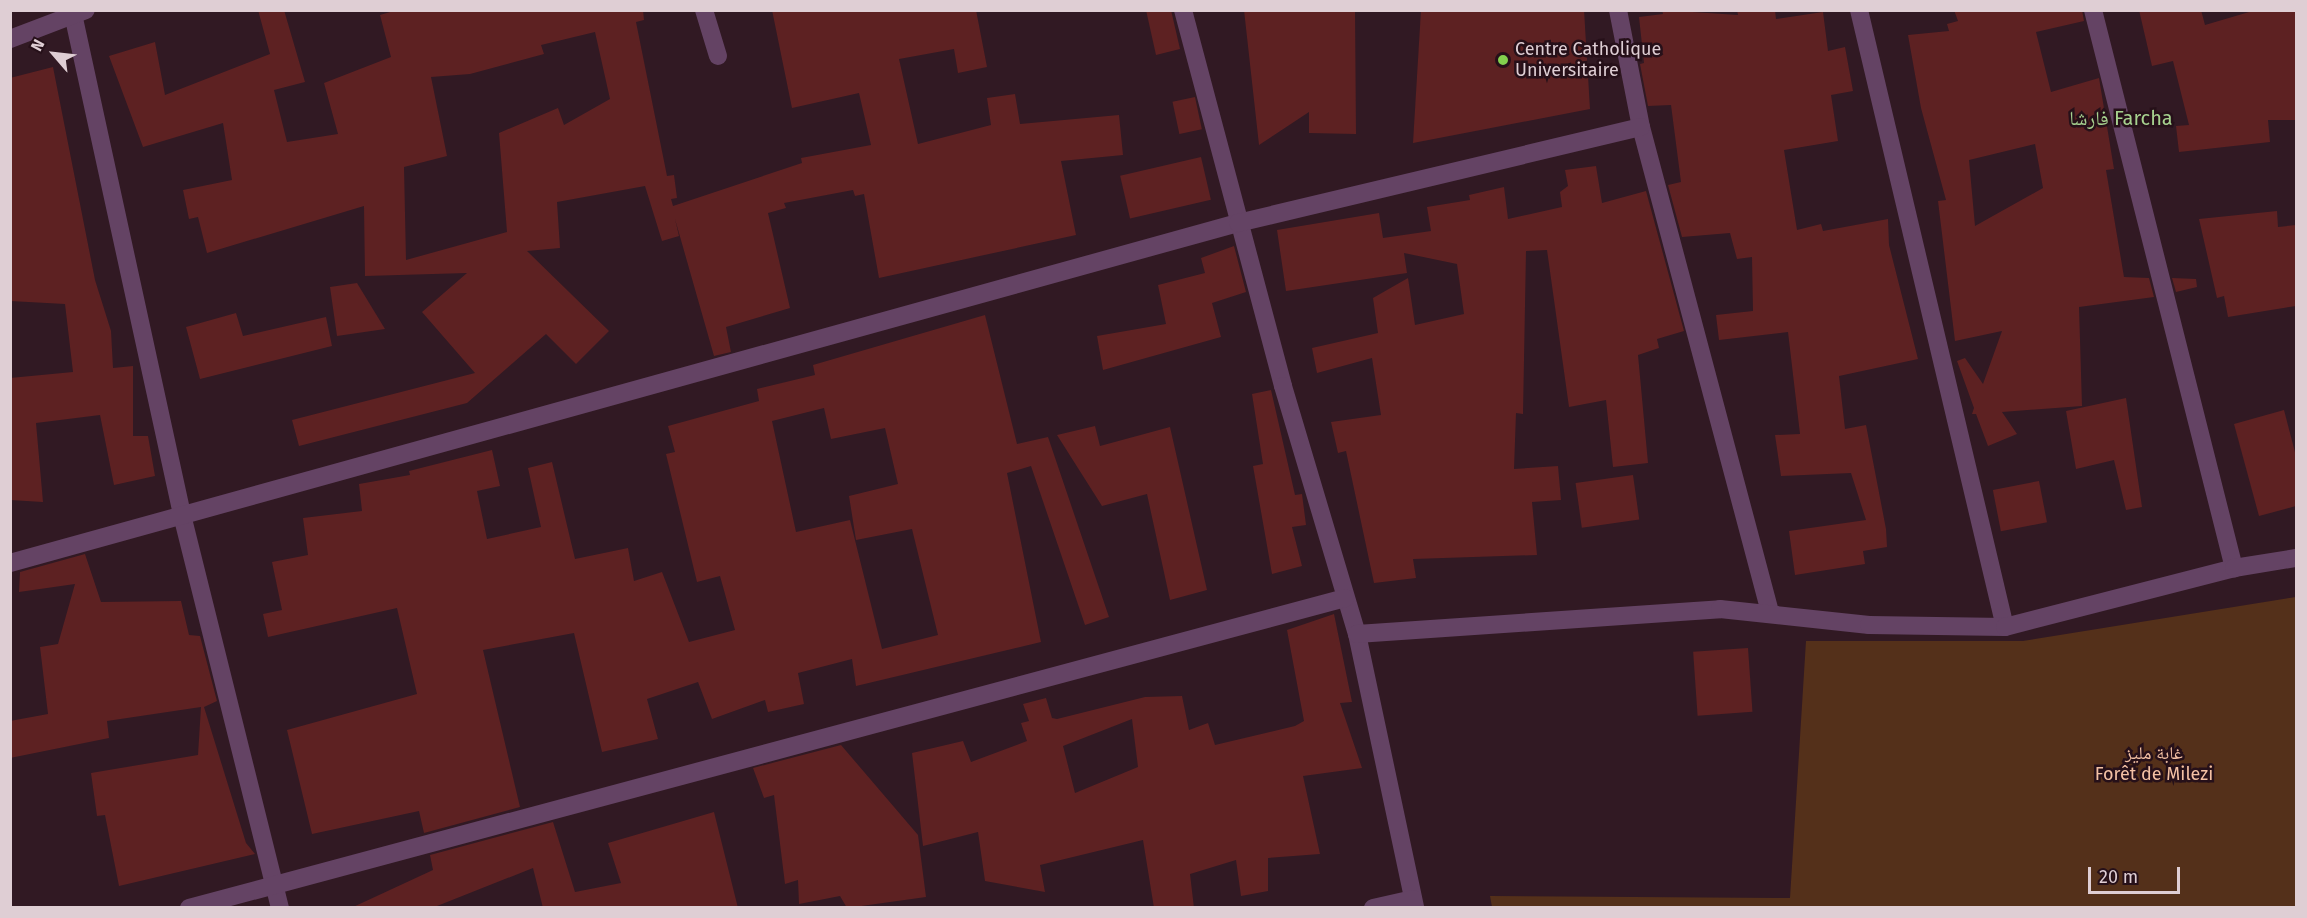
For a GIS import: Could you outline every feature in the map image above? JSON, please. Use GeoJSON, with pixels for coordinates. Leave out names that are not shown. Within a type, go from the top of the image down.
{"type":"FeatureCollection","features":[{"type":"Feature","properties":{"kind":"street"},"geometry":{"type":"LineString","coordinates":[[704,10],[718,56]]}},
{"type":"Feature","properties":{"kind":"street"},"geometry":{"type":"LineString","coordinates":[[1183,10],[1239,223],[1345,598],[1358,633],[1414,903],[1372,908]]}},
{"type":"Feature","properties":{"kind":"street"},"geometry":{"type":"LineString","coordinates":[[1618,10],[1641,128],[1770,612]]}},
{"type":"Feature","properties":{"kind":"street"},"geometry":{"type":"LineString","coordinates":[[1859,10],[2005,627]]}},
{"type":"Feature","properties":{"kind":"street"},"geometry":{"type":"LineString","coordinates":[[2093,10],[2234,568]]}},
{"type":"Feature","properties":{"kind":"street"},"geometry":{"type":"LineString","coordinates":[[10,39],[80,12],[183,519],[280,908]]}},
{"type":"Feature","properties":{"kind":"street"},"geometry":{"type":"LineString","coordinates":[[10,563],[183,519],[703,370],[1239,223],[1641,128]]}},
{"type":"Feature","properties":{"kind":"street"},"geometry":{"type":"LineString","coordinates":[[1358,633],[1680,610],[1770,612],[1869,625],[2005,627],[2234,568],[2296,558]]}},
{"type":"Feature","properties":{"kind":"street"},"geometry":{"type":"LineString","coordinates":[[189,908],[274,882],[1345,598]]}},
{"type":"Feature","properties":{"kind":"green space","name":"غابة مليز Forêt de Milezi"},"geometry":{"type":"Polygon","coordinates":[[[2296,597],[2296,907],[1492,907],[1490,896],[1790,898],[1806,641],[2023,641],[2296,597]]]}},
{"type":"Feature","properties":{"kind":"building"},"geometry":{"type":"Polygon","coordinates":[[[258,10],[284,10],[305,82],[274,90],[287,142],[338,134],[324,83],[391,57],[380,15],[397,10],[643,10],[644,20],[636,22],[667,176],[674,175],[677,198],[671,199],[673,206],[802,163],[801,158],[871,145],[859,93],[792,108],[772,10],[976,10],[987,67],[958,73],[954,49],[899,59],[918,144],[991,125],[987,98],[1015,94],[1020,124],[1119,115],[1123,155],[1061,161],[1076,235],[879,278],[864,194],[855,196],[853,190],[784,203],[786,208],[768,213],[790,308],[726,327],[731,352],[714,356],[675,219],[679,236],[662,241],[645,186],[557,202],[560,248],[527,251],[609,331],[576,364],[546,334],[467,403],[299,446],[292,420],[475,373],[422,312],[467,273],[365,276],[364,206],[207,253],[198,217],[189,219],[183,190],[232,180],[223,123],[143,147],[109,56],[155,42],[165,95],[270,54],[258,10]],[[595,32],[541,45],[544,54],[470,74],[431,77],[447,156],[404,167],[406,260],[507,232],[499,133],[558,108],[564,125],[610,99],[595,32]]]}},
{"type":"Feature","properties":{"kind":"building"},"geometry":{"type":"Polygon","coordinates":[[[1146,10],[1171,10],[1180,49],[1156,55],[1146,10]]]}},
{"type":"Feature","properties":{"kind":"building"},"geometry":{"type":"Polygon","coordinates":[[[1244,10],[1355,10],[1356,134],[1309,133],[1309,112],[1259,145],[1244,10]]]}},
{"type":"Feature","properties":{"kind":"building","name":"Centre Catholique Universitaire"},"geometry":{"type":"Polygon","coordinates":[[[1421,10],[1584,10],[1590,109],[1413,143],[1421,10]]]}},
{"type":"Feature","properties":{"kind":"building"},"geometry":{"type":"Polygon","coordinates":[[[1662,10],[1738,15],[1737,10],[1775,10],[1776,19],[1823,12],[1828,51],[1845,47],[1853,91],[1831,95],[1838,141],[1784,150],[1797,230],[1821,224],[1823,231],[1888,219],[1889,245],[1918,359],[1839,376],[1845,429],[1866,425],[1886,529],[1887,547],[1863,551],[1865,564],[1795,575],[1789,531],[1866,520],[1851,473],[1781,476],[1775,435],[1800,434],[1788,332],[1719,340],[1716,315],[1753,311],[1752,257],[1737,259],[1730,233],[1682,237],[1668,185],[1681,182],[1671,105],[1648,106],[1640,64],[1644,63],[1639,17],[1663,14],[1662,10]]]}},
{"type":"Feature","properties":{"kind":"building"},"geometry":{"type":"Polygon","coordinates":[[[1954,10],[2082,10],[2084,21],[2036,32],[2051,92],[2099,78],[2114,169],[2106,170],[2124,277],[2149,278],[2154,297],[2079,307],[2082,406],[2002,412],[2017,434],[1988,446],[1976,414],[1972,414],[1974,408],[1957,361],[1965,358],[1983,384],[2002,331],[1955,341],[1938,201],[1946,200],[1921,108],[1908,35],[1949,31],[1947,24],[1958,21],[1954,10]],[[2035,144],[1969,160],[1975,226],[2043,188],[2035,144]]]}},
{"type":"Feature","properties":{"kind":"building"},"geometry":{"type":"Polygon","coordinates":[[[2139,10],[2201,10],[2205,25],[2256,10],[2296,10],[2296,120],[2268,120],[2270,142],[2179,152],[2176,126],[2189,125],[2173,61],[2152,66],[2139,10]]]}},
{"type":"Feature","properties":{"kind":"building"},"geometry":{"type":"Polygon","coordinates":[[[53,67],[95,280],[111,331],[113,368],[133,366],[133,436],[148,436],[155,476],[114,485],[100,415],[36,423],[43,502],[10,500],[10,378],[73,372],[65,304],[10,301],[10,78],[53,67]]]}},
{"type":"Feature","properties":{"kind":"building"},"geometry":{"type":"Polygon","coordinates":[[[1195,97],[1202,129],[1179,134],[1173,102],[1195,97]]]}},
{"type":"Feature","properties":{"kind":"building"},"geometry":{"type":"Polygon","coordinates":[[[1201,157],[1211,200],[1130,219],[1120,176],[1201,157]]]}},
{"type":"Feature","properties":{"kind":"building"},"geometry":{"type":"Polygon","coordinates":[[[1596,166],[1602,203],[1646,191],[1684,331],[1657,339],[1659,348],[1638,355],[1648,463],[1613,467],[1606,400],[1569,407],[1547,250],[1526,251],[1523,414],[1516,413],[1514,469],[1558,466],[1561,500],[1532,502],[1537,555],[1413,559],[1416,578],[1374,583],[1346,451],[1338,453],[1331,422],[1381,415],[1372,358],[1317,373],[1312,348],[1378,333],[1373,298],[1408,278],[1415,325],[1464,314],[1457,264],[1404,253],[1407,273],[1286,291],[1277,230],[1379,213],[1383,238],[1431,231],[1427,207],[1470,200],[1469,195],[1504,187],[1508,219],[1562,207],[1560,192],[1568,186],[1565,170],[1596,166]]]}},
{"type":"Feature","properties":{"kind":"building"},"geometry":{"type":"Polygon","coordinates":[[[2277,211],[2278,227],[2296,225],[2296,306],[2228,317],[2224,296],[2217,298],[2199,219],[2277,211]]]}},
{"type":"Feature","properties":{"kind":"building"},"geometry":{"type":"Polygon","coordinates":[[[1234,246],[1246,292],[1212,303],[1221,337],[1103,370],[1097,336],[1166,324],[1158,285],[1205,273],[1201,258],[1234,246]]]}},
{"type":"Feature","properties":{"kind":"building"},"geometry":{"type":"Polygon","coordinates":[[[2172,278],[2196,279],[2197,287],[2176,292],[2172,278]]]}},
{"type":"Feature","properties":{"kind":"building"},"geometry":{"type":"Polygon","coordinates":[[[357,283],[385,329],[337,336],[330,287],[357,283]]]}},
{"type":"Feature","properties":{"kind":"building"},"geometry":{"type":"Polygon","coordinates":[[[236,313],[243,336],[326,317],[332,346],[200,379],[186,327],[236,313]]]}},
{"type":"Feature","properties":{"kind":"building"},"geometry":{"type":"Polygon","coordinates":[[[985,315],[1017,444],[1048,437],[1109,617],[1085,625],[1031,466],[1007,473],[1041,642],[856,686],[852,659],[798,673],[804,704],[768,712],[765,700],[712,719],[698,682],[647,699],[658,739],[602,752],[574,633],[483,650],[520,807],[424,833],[419,811],[312,834],[287,730],[417,694],[397,608],[268,637],[263,614],[282,610],[272,562],[308,555],[303,518],[362,511],[359,484],[410,475],[409,471],[492,450],[500,486],[477,491],[487,539],[541,527],[528,468],[552,462],[575,559],[628,548],[634,581],[662,572],[689,642],[735,630],[720,576],[697,582],[666,454],[675,452],[668,426],[759,401],[757,389],[815,375],[813,365],[985,315]],[[824,408],[772,421],[796,532],[850,520],[882,649],[938,635],[912,529],[856,540],[849,496],[898,484],[885,428],[831,439],[824,408]]]}},
{"type":"Feature","properties":{"kind":"building"},"geometry":{"type":"Polygon","coordinates":[[[1271,390],[1295,495],[1302,494],[1306,525],[1292,527],[1302,566],[1272,574],[1253,466],[1263,464],[1252,394],[1271,390]]]}},
{"type":"Feature","properties":{"kind":"building"},"geometry":{"type":"Polygon","coordinates":[[[2126,398],[2142,507],[2126,510],[2114,460],[2076,469],[2066,411],[2126,398]]]}},
{"type":"Feature","properties":{"kind":"building"},"geometry":{"type":"Polygon","coordinates":[[[2284,410],[2296,456],[2296,506],[2259,516],[2234,424],[2284,410]]]}},
{"type":"Feature","properties":{"kind":"building"},"geometry":{"type":"Polygon","coordinates":[[[1095,426],[1100,446],[1170,427],[1207,590],[1170,600],[1147,494],[1102,506],[1057,435],[1095,426]]]}},
{"type":"Feature","properties":{"kind":"building"},"geometry":{"type":"Polygon","coordinates":[[[1633,475],[1639,520],[1582,528],[1576,483],[1633,475]]]}},
{"type":"Feature","properties":{"kind":"building"},"geometry":{"type":"Polygon","coordinates":[[[2039,481],[2047,522],[2001,531],[1993,490],[2039,481]]]}},
{"type":"Feature","properties":{"kind":"building"},"geometry":{"type":"Polygon","coordinates":[[[85,554],[101,602],[181,601],[189,635],[200,636],[217,701],[204,707],[246,843],[255,854],[119,886],[105,815],[97,816],[91,773],[198,755],[201,707],[107,721],[109,738],[10,758],[10,721],[48,714],[40,647],[58,644],[75,584],[19,592],[20,572],[85,554]]]}},
{"type":"Feature","properties":{"kind":"building"},"geometry":{"type":"Polygon","coordinates":[[[1334,614],[1352,702],[1340,703],[1362,768],[1303,776],[1320,854],[1268,858],[1268,891],[1241,896],[1236,860],[1190,874],[1194,908],[1154,908],[1143,840],[1040,865],[1045,892],[985,881],[978,832],[923,846],[912,753],[963,741],[971,762],[1027,741],[1021,723],[1029,721],[1023,704],[1046,698],[1052,718],[1057,719],[1145,697],[1182,696],[1189,730],[1208,723],[1215,745],[1295,726],[1304,721],[1287,630],[1334,614]],[[1132,719],[1063,746],[1075,793],[1138,767],[1132,719]]]}},
{"type":"Feature","properties":{"kind":"building"},"geometry":{"type":"Polygon","coordinates":[[[1748,648],[1752,712],[1698,716],[1693,652],[1748,648]]]}},
{"type":"Feature","properties":{"kind":"building"},"geometry":{"type":"Polygon","coordinates":[[[841,745],[918,835],[926,897],[847,908],[840,896],[799,904],[798,880],[785,884],[774,795],[764,798],[753,768],[841,745]]]}},
{"type":"Feature","properties":{"kind":"building"},"geometry":{"type":"Polygon","coordinates":[[[714,812],[738,908],[543,908],[533,868],[432,908],[351,908],[433,870],[430,855],[553,822],[575,892],[621,883],[608,843],[714,812]]]}},
{"type":"Feature","properties":{"kind":"place","name":"Centre Catholique Universitaire"},"geometry":{"type":"Point","coordinates":[1503,60]}},
{"type":"Feature","properties":{"kind":"district","name":"فارشا Farcha"},"geometry":{"type":"Point","coordinates":[2121,118]}}]}
